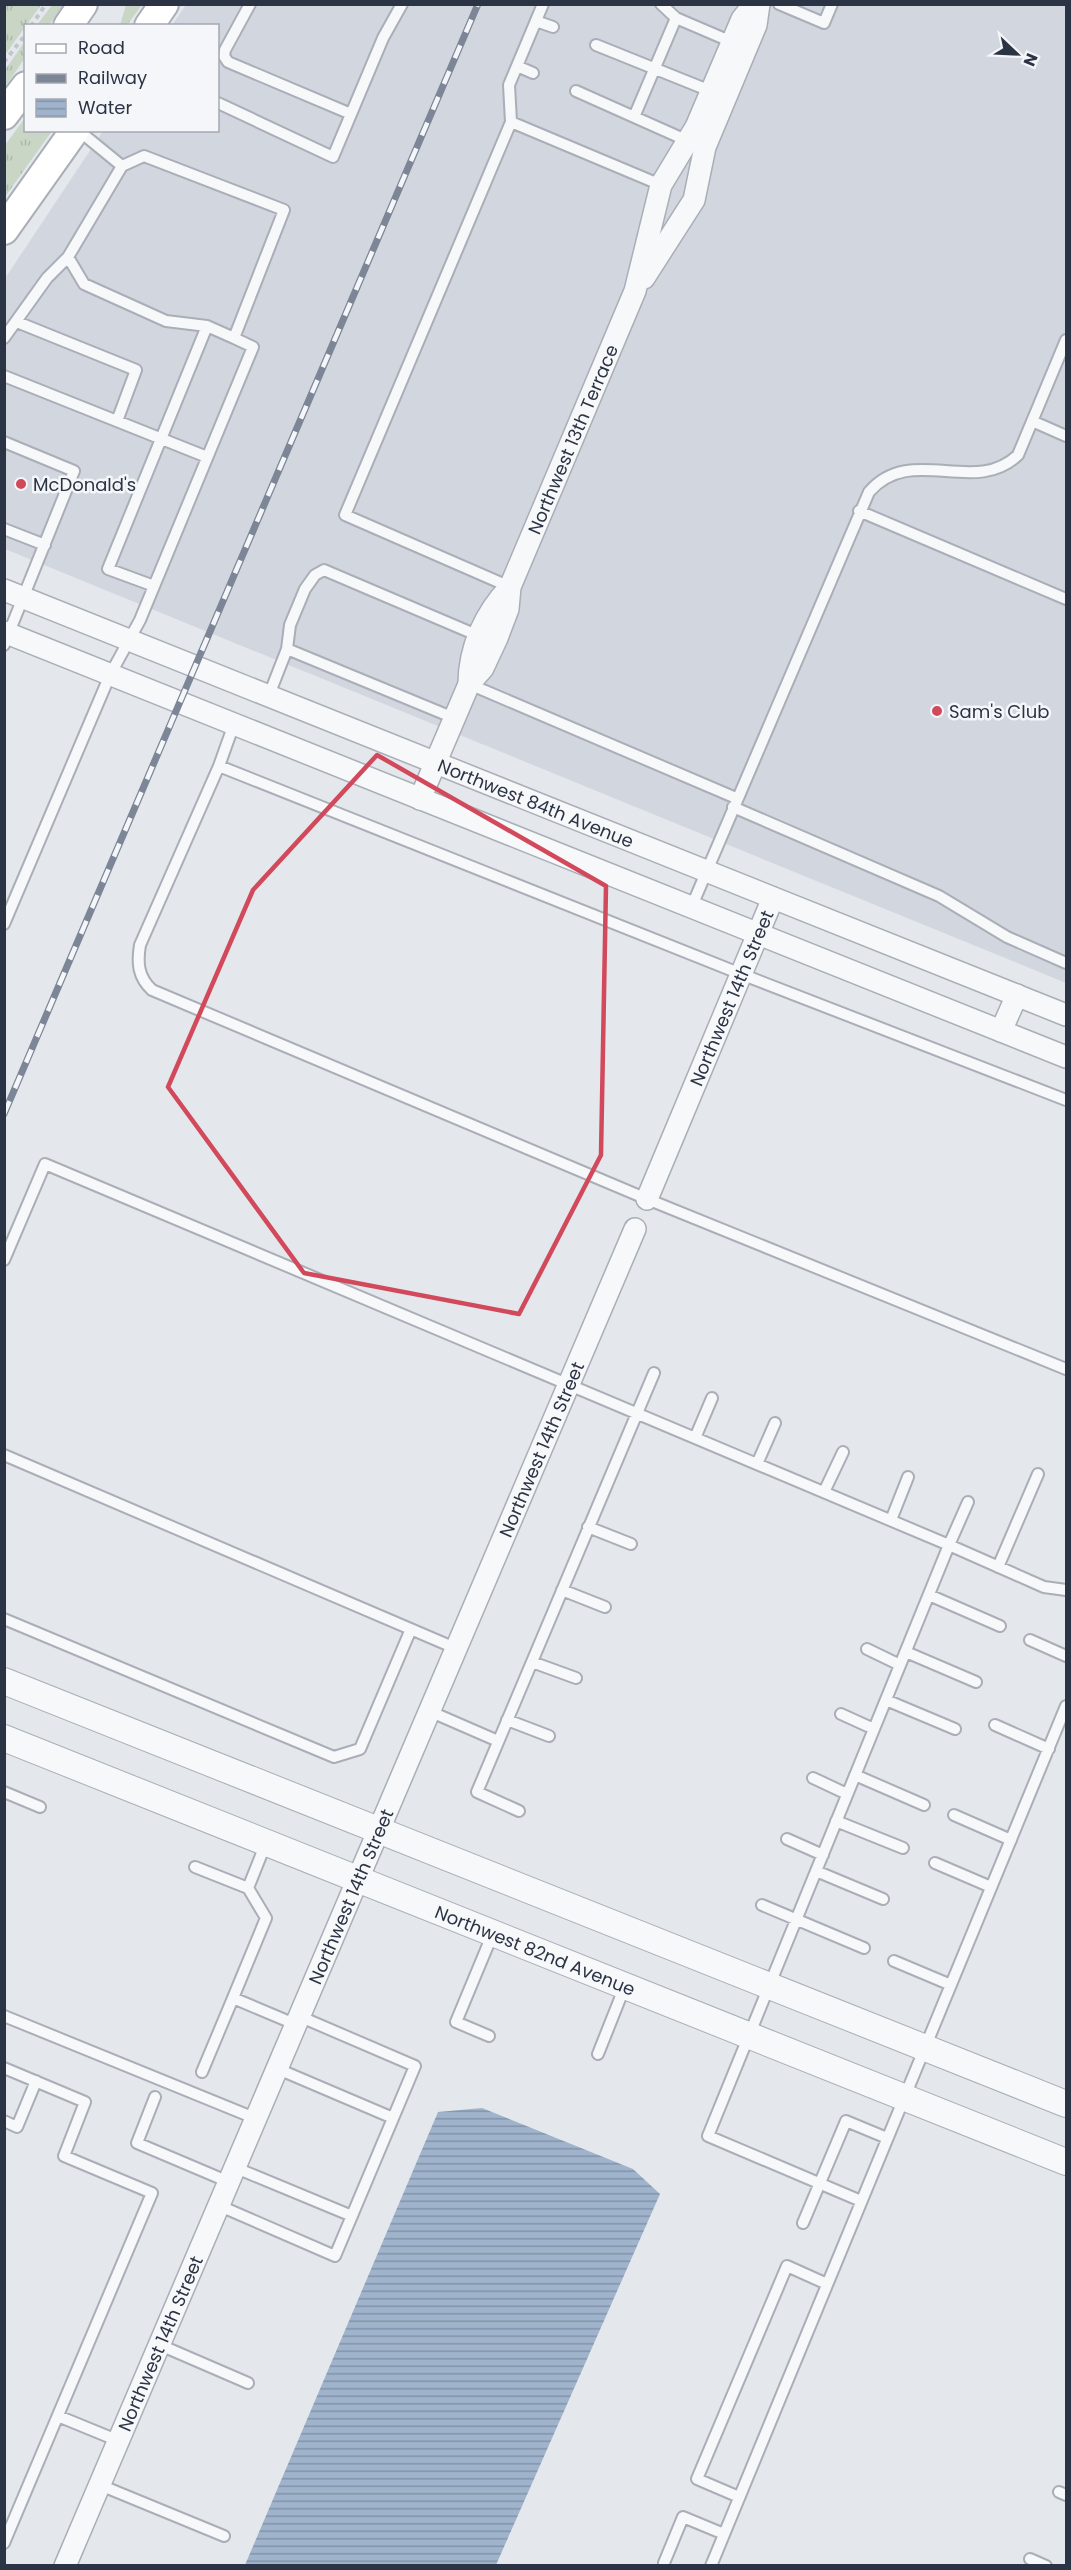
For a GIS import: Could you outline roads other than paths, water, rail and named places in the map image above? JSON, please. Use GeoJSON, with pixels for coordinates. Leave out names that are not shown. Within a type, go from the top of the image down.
{"type":"FeatureCollection","features":[{"type":"Feature","properties":{"kind":"main road"},"geometry":{"type":"LineString","coordinates":[[150,24],[164,4]]}},
{"type":"Feature","properties":{"kind":"main road"},"geometry":{"type":"LineString","coordinates":[[4,115],[24,89]]}},
{"type":"Feature","properties":{"kind":"main road"},"geometry":{"type":"LineString","coordinates":[[4,230],[76,132]]}},
{"type":"Feature","properties":{"kind":"street","name":"Northwest 13th Terrace"},"geometry":{"type":"LineString","coordinates":[[635,291],[694,200],[732,42],[742,19],[754,4]]}},
{"type":"Feature","properties":{"kind":"street","name":"Northwest 13th Terrace"},"geometry":{"type":"LineString","coordinates":[[420,799],[469,684],[483,668],[497,638],[508,609],[510,587],[635,291],[661,185],[719,94],[756,25],[759,4]]}},
{"type":"Feature","properties":{"kind":"street","name":"Northwest 13th Terrace"},"geometry":{"type":"LineString","coordinates":[[469,684],[469,662],[479,636],[494,604],[510,587]]}},
{"type":"Feature","properties":{"kind":"street","name":"Northwest 84th Avenue"},"geometry":{"type":"LineString","coordinates":[[14,594],[1066,1015]]}},
{"type":"Feature","properties":{"kind":"street"},"geometry":{"type":"LineString","coordinates":[[6,637],[234,724],[1066,1057]]}},
{"type":"Feature","properties":{"kind":"street","name":"Northwest 14th Street"},"geometry":{"type":"LineString","coordinates":[[647,1199],[773,898]]}},
{"type":"Feature","properties":{"kind":"street"},"geometry":{"type":"LineString","coordinates":[[1001,1031],[1017,995]]}},
{"type":"Feature","properties":{"kind":"street","name":"Northwest 14th Street"},"geometry":{"type":"LineString","coordinates":[[65,2565],[635,1229]]}},
{"type":"Feature","properties":{"kind":"street"},"geometry":{"type":"LineString","coordinates":[[4,1681],[1066,2104]]}},
{"type":"Feature","properties":{"kind":"street","name":"Northwest 82nd Avenue"},"geometry":{"type":"LineString","coordinates":[[4,1738],[1066,2162]]}},
{"type":"Feature","properties":{"kind":"lane"},"geometry":{"type":"LineString","coordinates":[[219,58],[250,4]]}},
{"type":"Feature","properties":{"kind":"lane"},"geometry":{"type":"LineString","coordinates":[[219,103],[333,157],[383,38],[402,4]]}},
{"type":"Feature","properties":{"kind":"lane"},"geometry":{"type":"LineString","coordinates":[[510,587],[345,515],[511,122],[509,85],[543,4]]}},
{"type":"Feature","properties":{"kind":"lane"},"geometry":{"type":"LineString","coordinates":[[662,4],[676,18],[732,42]]}},
{"type":"Feature","properties":{"kind":"lane"},"geometry":{"type":"LineString","coordinates":[[779,4],[824,23],[832,4]]}},
{"type":"Feature","properties":{"kind":"lane"},"geometry":{"type":"LineString","coordinates":[[634,117],[676,18]]}},
{"type":"Feature","properties":{"kind":"lane"},"geometry":{"type":"LineString","coordinates":[[536,21],[552,27]]}},
{"type":"Feature","properties":{"kind":"lane"},"geometry":{"type":"LineString","coordinates":[[596,45],[719,94]]}},
{"type":"Feature","properties":{"kind":"lane"},"geometry":{"type":"LineString","coordinates":[[225,50],[224,56],[228,62],[351,114]]}},
{"type":"Feature","properties":{"kind":"lane"},"geometry":{"type":"LineString","coordinates":[[517,66],[533,72]]}},
{"type":"Feature","properties":{"kind":"lane"},"geometry":{"type":"LineString","coordinates":[[576,91],[688,141]]}},
{"type":"Feature","properties":{"kind":"lane"},"geometry":{"type":"LineString","coordinates":[[511,122],[661,185]]}},
{"type":"Feature","properties":{"kind":"lane"},"geometry":{"type":"LineString","coordinates":[[80,132],[122,166]]}},
{"type":"Feature","properties":{"kind":"lane"},"geometry":{"type":"LineString","coordinates":[[4,339],[47,278],[68,257],[122,166],[144,156],[284,210],[234,338]]}},
{"type":"Feature","properties":{"kind":"lane"},"geometry":{"type":"LineString","coordinates":[[4,924],[110,675],[131,640],[253,347],[207,326],[166,321],[84,284],[68,257]]}},
{"type":"Feature","properties":{"kind":"lane"},"geometry":{"type":"LineString","coordinates":[[16,321],[136,370],[117,421]]}},
{"type":"Feature","properties":{"kind":"lane"},"geometry":{"type":"LineString","coordinates":[[153,586],[108,569],[207,326]]}},
{"type":"Feature","properties":{"kind":"lane"},"geometry":{"type":"LineString","coordinates":[[691,908],[859,511],[877,483],[897,472],[919,469],[984,473],[1006,467],[1018,455],[1066,340]]}},
{"type":"Feature","properties":{"kind":"lane"},"geometry":{"type":"LineString","coordinates":[[4,376],[207,457]]}},
{"type":"Feature","properties":{"kind":"lane"},"geometry":{"type":"LineString","coordinates":[[1032,421],[1066,436]]}},
{"type":"Feature","properties":{"kind":"lane"},"geometry":{"type":"LineString","coordinates":[[4,442],[74,471],[45,545],[14,594],[6,637]]}},
{"type":"Feature","properties":{"kind":"lane"},"geometry":{"type":"LineString","coordinates":[[859,511],[1066,599]]}},
{"type":"Feature","properties":{"kind":"lane"},"geometry":{"type":"LineString","coordinates":[[4,529],[45,545]]}},
{"type":"Feature","properties":{"kind":"lane"},"geometry":{"type":"LineString","coordinates":[[269,695],[287,649],[290,625],[305,589],[315,575],[324,570],[479,636]]}},
{"type":"Feature","properties":{"kind":"lane"},"geometry":{"type":"LineString","coordinates":[[287,649],[454,718]]}},
{"type":"Feature","properties":{"kind":"lane"},"geometry":{"type":"LineString","coordinates":[[469,684],[932,892],[1007,937],[1066,963]]}},
{"type":"Feature","properties":{"kind":"lane"},"geometry":{"type":"LineString","coordinates":[[234,724],[219,766],[140,945],[138,966],[146,985],[159,994],[647,1199],[1066,1370]]}},
{"type":"Feature","properties":{"kind":"lane"},"geometry":{"type":"LineString","coordinates":[[219,766],[741,974],[1066,1100]]}},
{"type":"Feature","properties":{"kind":"lane"},"geometry":{"type":"LineString","coordinates":[[4,1260],[45,1164],[891,1520],[1044,1587],[1066,1590]]}},
{"type":"Feature","properties":{"kind":"lane"},"geometry":{"type":"LineString","coordinates":[[519,1811],[477,1792],[654,1373]]}},
{"type":"Feature","properties":{"kind":"lane"},"geometry":{"type":"LineString","coordinates":[[695,1438],[712,1398]]}},
{"type":"Feature","properties":{"kind":"lane"},"geometry":{"type":"LineString","coordinates":[[757,1464],[775,1423]]}},
{"type":"Feature","properties":{"kind":"lane"},"geometry":{"type":"LineString","coordinates":[[824,1492],[843,1452]]}},
{"type":"Feature","properties":{"kind":"lane"},"geometry":{"type":"LineString","coordinates":[[4,1455],[455,1648]]}},
{"type":"Feature","properties":{"kind":"lane"},"geometry":{"type":"LineString","coordinates":[[998,1566],[1038,1474]]}},
{"type":"Feature","properties":{"kind":"lane"},"geometry":{"type":"LineString","coordinates":[[891,1520],[908,1477]]}},
{"type":"Feature","properties":{"kind":"lane"},"geometry":{"type":"LineString","coordinates":[[861,2201],[708,2136],[968,1502]]}},
{"type":"Feature","properties":{"kind":"lane"},"geometry":{"type":"LineString","coordinates":[[588,1527],[632,1544]]}},
{"type":"Feature","properties":{"kind":"lane"},"geometry":{"type":"LineString","coordinates":[[562,1590],[605,1607]]}},
{"type":"Feature","properties":{"kind":"lane"},"geometry":{"type":"LineString","coordinates":[[928,1595],[1000,1626]]}},
{"type":"Feature","properties":{"kind":"lane"},"geometry":{"type":"LineString","coordinates":[[4,1619],[334,1757],[360,1749],[411,1629]]}},
{"type":"Feature","properties":{"kind":"lane"},"geometry":{"type":"LineString","coordinates":[[1030,1640],[1066,1656]]}},
{"type":"Feature","properties":{"kind":"lane"},"geometry":{"type":"LineString","coordinates":[[867,1649],[900,1665]]}},
{"type":"Feature","properties":{"kind":"lane"},"geometry":{"type":"LineString","coordinates":[[906,1652],[975,1682]]}},
{"type":"Feature","properties":{"kind":"lane"},"geometry":{"type":"LineString","coordinates":[[532,1662],[576,1678]]}},
{"type":"Feature","properties":{"kind":"lane"},"geometry":{"type":"LineString","coordinates":[[886,1700],[955,1729]]}},
{"type":"Feature","properties":{"kind":"lane"},"geometry":{"type":"LineString","coordinates":[[711,2565],[1066,1706]]}},
{"type":"Feature","properties":{"kind":"lane"},"geometry":{"type":"LineString","coordinates":[[429,1711],[498,1741]]}},
{"type":"Feature","properties":{"kind":"lane"},"geometry":{"type":"LineString","coordinates":[[841,1713],[874,1729]]}},
{"type":"Feature","properties":{"kind":"lane"},"geometry":{"type":"LineString","coordinates":[[507,1720],[549,1736]]}},
{"type":"Feature","properties":{"kind":"lane"},"geometry":{"type":"LineString","coordinates":[[995,1725],[1049,1749]]}},
{"type":"Feature","properties":{"kind":"lane"},"geometry":{"type":"LineString","coordinates":[[855,1775],[924,1805]]}},
{"type":"Feature","properties":{"kind":"lane"},"geometry":{"type":"LineString","coordinates":[[813,1778],[847,1794]]}},
{"type":"Feature","properties":{"kind":"lane"},"geometry":{"type":"LineString","coordinates":[[4,1792],[40,1807]]}},
{"type":"Feature","properties":{"kind":"lane"},"geometry":{"type":"LineString","coordinates":[[954,1815],[1011,1840]]}},
{"type":"Feature","properties":{"kind":"lane"},"geometry":{"type":"LineString","coordinates":[[836,1821],[903,1848]]}},
{"type":"Feature","properties":{"kind":"lane"},"geometry":{"type":"LineString","coordinates":[[787,1839],[823,1855]]}},
{"type":"Feature","properties":{"kind":"lane"},"geometry":{"type":"LineString","coordinates":[[248,1888],[266,1842]]}},
{"type":"Feature","properties":{"kind":"lane"},"geometry":{"type":"LineString","coordinates":[[934,1863],[991,1887]]}},
{"type":"Feature","properties":{"kind":"lane"},"geometry":{"type":"LineString","coordinates":[[195,1866],[248,1888],[266,1918],[201,2072]]}},
{"type":"Feature","properties":{"kind":"lane"},"geometry":{"type":"LineString","coordinates":[[816,1871],[883,1899]]}},
{"type":"Feature","properties":{"kind":"lane"},"geometry":{"type":"LineString","coordinates":[[762,1905],[864,1948]]}},
{"type":"Feature","properties":{"kind":"lane"},"geometry":{"type":"LineString","coordinates":[[489,2036],[456,2022],[493,1933]]}},
{"type":"Feature","properties":{"kind":"lane"},"geometry":{"type":"LineString","coordinates":[[894,1961],[951,1985]]}},
{"type":"Feature","properties":{"kind":"lane"},"geometry":{"type":"LineString","coordinates":[[598,2054],[625,1986]]}},
{"type":"Feature","properties":{"kind":"lane"},"geometry":{"type":"LineString","coordinates":[[220,2206],[335,2256],[415,2066],[233,1998]]}},
{"type":"Feature","properties":{"kind":"lane"},"geometry":{"type":"LineString","coordinates":[[4,2016],[257,2119]]}},
{"type":"Feature","properties":{"kind":"lane"},"geometry":{"type":"LineString","coordinates":[[4,2068],[85,2102],[64,2156],[152,2193],[4,2543]]}},
{"type":"Feature","properties":{"kind":"lane"},"geometry":{"type":"LineString","coordinates":[[278,2069],[393,2118]]}},
{"type":"Feature","properties":{"kind":"lane"},"geometry":{"type":"LineString","coordinates":[[4,2121],[17,2127],[36,2081]]}},
{"type":"Feature","properties":{"kind":"lane"},"geometry":{"type":"LineString","coordinates":[[155,2097],[137,2143],[352,2216]]}},
{"type":"Feature","properties":{"kind":"lane"},"geometry":{"type":"LineString","coordinates":[[803,2223],[846,2121],[887,2138]]}},
{"type":"Feature","properties":{"kind":"lane"},"geometry":{"type":"LineString","coordinates":[[740,2497],[697,2479],[787,2266],[827,2284]]}},
{"type":"Feature","properties":{"kind":"lane"},"geometry":{"type":"LineString","coordinates":[[160,2345],[248,2382]]}},
{"type":"Feature","properties":{"kind":"lane"},"geometry":{"type":"LineString","coordinates":[[58,2416],[119,2441]]}},
{"type":"Feature","properties":{"kind":"lane"},"geometry":{"type":"LineString","coordinates":[[100,2485],[224,2536]]}},
{"type":"Feature","properties":{"kind":"lane"},"geometry":{"type":"LineString","coordinates":[[664,2563],[683,2517],[724,2534]]}},
{"type":"Feature","properties":{"kind":"lane"},"geometry":{"type":"LineString","coordinates":[[1030,2559],[1046,2565]]}},
{"type":"Feature","properties":{"kind":"water"},"geometry":{"type":"Polygon","coordinates":[[[482,2108],[633,2169],[660,2194],[496,2565],[245,2565],[438,2112],[482,2108]]]}},
{"type":"Feature","properties":{"kind":"railway"},"geometry":{"type":"LineString","coordinates":[[4,1114],[478,4]]}},
{"type":"Feature","properties":{"kind":"place","name":"McDonald's"},"geometry":{"type":"Point","coordinates":[21,484]}},
{"type":"Feature","properties":{"kind":"place","name":"Sam's Club"},"geometry":{"type":"Point","coordinates":[937,711]}}]}
